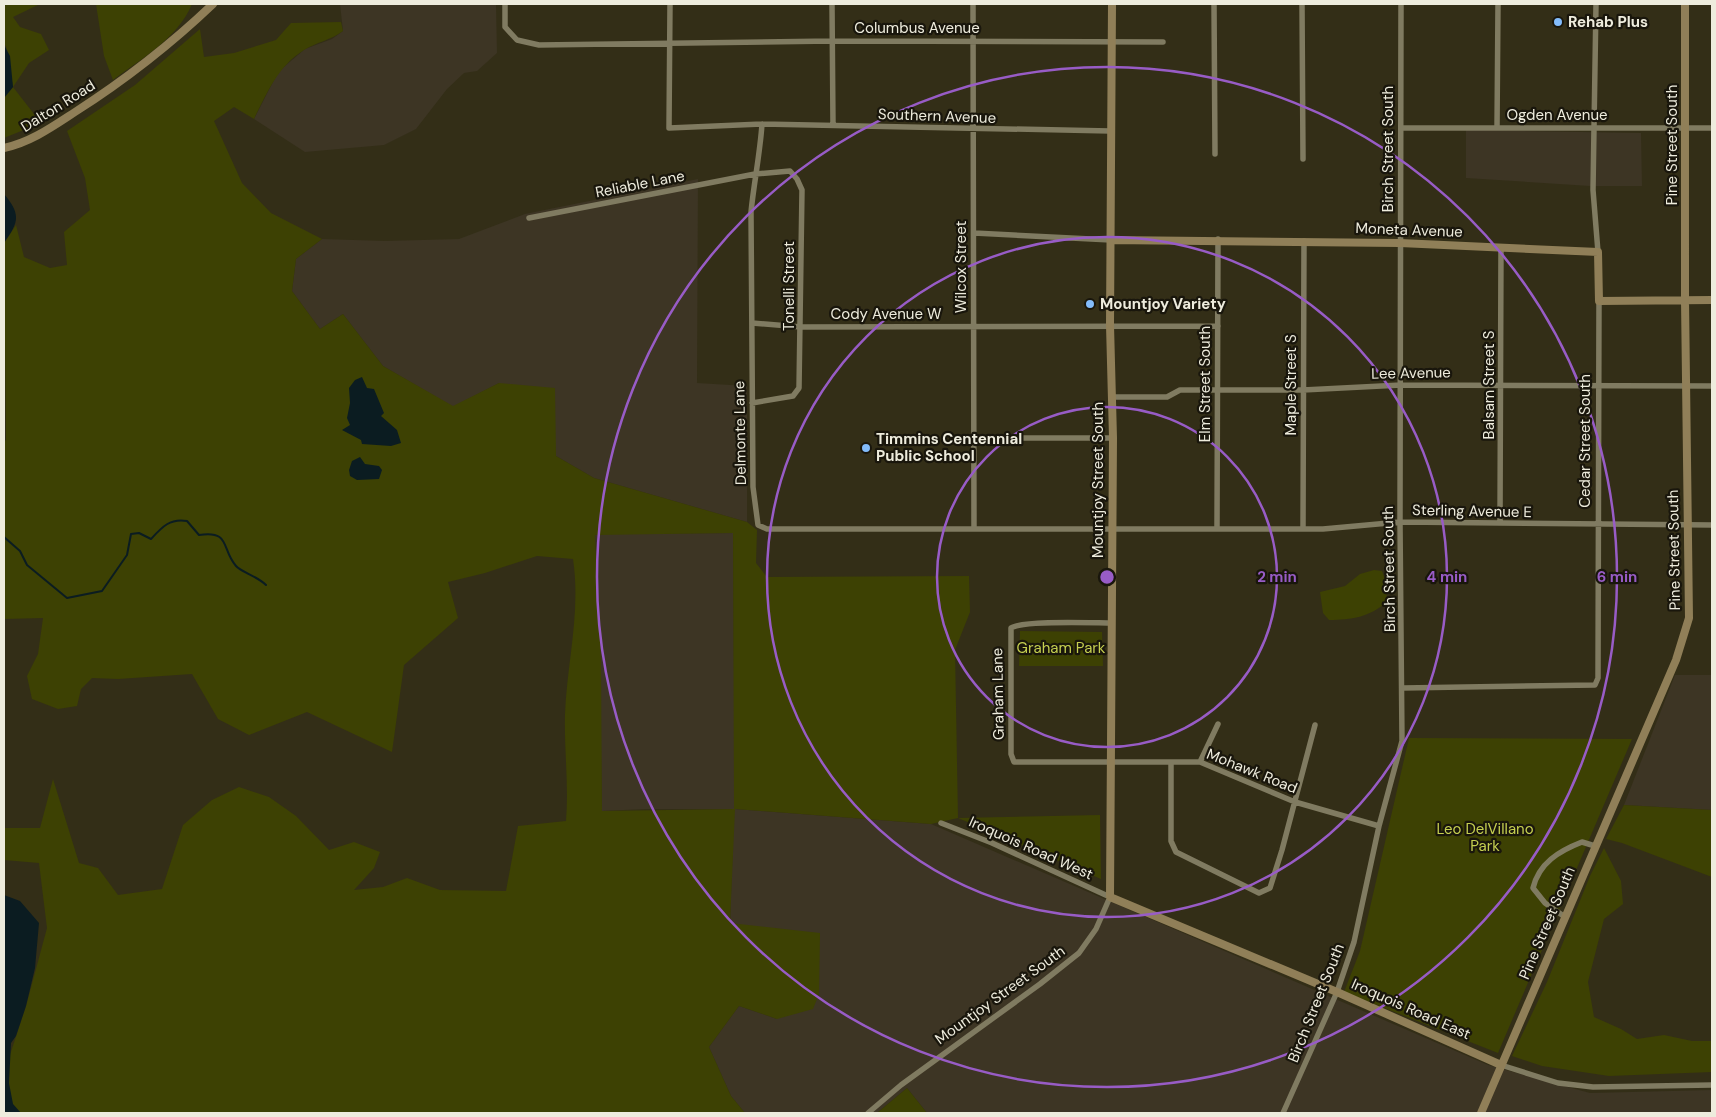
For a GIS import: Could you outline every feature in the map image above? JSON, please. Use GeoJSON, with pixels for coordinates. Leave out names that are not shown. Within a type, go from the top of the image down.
{"type":"FeatureCollection","features":[{"type":"Feature","properties":{"kind":"street","name":"Dalton Road"},"geometry":{"type":"LineString","coordinates":[[7,147],[28,142],[124,81],[171,44],[214,4]]}},
{"type":"Feature","properties":{"kind":"street","name":"Columbus Avenue"},"geometry":{"type":"LineString","coordinates":[[505,4],[505,27],[517,40],[539,45],[973,40],[1163,42]]}},
{"type":"Feature","properties":{"kind":"street"},"geometry":{"type":"LineString","coordinates":[[670,4],[671,42]]}},
{"type":"Feature","properties":{"kind":"street"},"geometry":{"type":"LineString","coordinates":[[832,4],[833,125]]}},
{"type":"Feature","properties":{"kind":"street","name":"Wilcox Street"},"geometry":{"type":"LineString","coordinates":[[973,4],[974,529]]}},
{"type":"Feature","properties":{"kind":"street","name":"Mountjoy Street South"},"geometry":{"type":"LineString","coordinates":[[868,1113],[908,1080],[1040,984],[1079,953],[1096,929],[1110,897],[1113,438],[1110,326],[1112,4]]}},
{"type":"Feature","properties":{"kind":"street"},"geometry":{"type":"LineString","coordinates":[[1214,4],[1215,154]]}},
{"type":"Feature","properties":{"kind":"street"},"geometry":{"type":"LineString","coordinates":[[1302,4],[1303,159]]}},
{"type":"Feature","properties":{"kind":"street","name":"Birch Street South"},"geometry":{"type":"LineString","coordinates":[[1283,1113],[1337,992],[1354,942],[1379,826],[1402,741],[1400,4]]}},
{"type":"Feature","properties":{"kind":"street"},"geometry":{"type":"LineString","coordinates":[[1497,128],[1498,4]]}},
{"type":"Feature","properties":{"kind":"street","name":"Cedar Street South"},"geometry":{"type":"LineString","coordinates":[[1403,688],[1585,687],[1595,685],[1598,678],[1599,300],[1598,252],[1593,190],[1596,4]]}},
{"type":"Feature","properties":{"kind":"street","name":"Pine Street South"},"geometry":{"type":"LineString","coordinates":[[1481,1113],[1676,660],[1688,618],[1685,4]]}},
{"type":"Feature","properties":{"kind":"street","name":"Southern Avenue"},"geometry":{"type":"LineString","coordinates":[[671,42],[670,128],[762,124],[974,130],[1110,131]]}},
{"type":"Feature","properties":{"kind":"street","name":"Delmonte Lane"},"geometry":{"type":"LineString","coordinates":[[762,124],[760,159],[755,174],[752,212],[753,487],[755,516],[758,525],[768,529],[974,529]]}},
{"type":"Feature","properties":{"kind":"street","name":"Ogden Avenue"},"geometry":{"type":"LineString","coordinates":[[1401,128],[1712,128]]}},
{"type":"Feature","properties":{"kind":"street","name":"Tonelli Street"},"geometry":{"type":"LineString","coordinates":[[752,403],[793,396],[799,388],[801,327],[802,190],[797,179],[790,171],[755,174]]}},
{"type":"Feature","properties":{"kind":"street","name":"Reliable Lane"},"geometry":{"type":"LineString","coordinates":[[529,218],[755,174]]}},
{"type":"Feature","properties":{"kind":"street"},"geometry":{"type":"LineString","coordinates":[[974,233],[1111,240]]}},
{"type":"Feature","properties":{"kind":"street","name":"Moneta Avenue"},"geometry":{"type":"LineString","coordinates":[[1111,240],[1304,240],[1598,252]]}},
{"type":"Feature","properties":{"kind":"street","name":"Elm Street South"},"geometry":{"type":"LineString","coordinates":[[1218,240],[1218,528]]}},
{"type":"Feature","properties":{"kind":"street","name":"Maple Street S"},"geometry":{"type":"LineString","coordinates":[[1303,529],[1304,240]]}},
{"type":"Feature","properties":{"kind":"street","name":"Balsam Street S"},"geometry":{"type":"LineString","coordinates":[[1500,524],[1501,247]]}},
{"type":"Feature","properties":{"kind":"street"},"geometry":{"type":"LineString","coordinates":[[1599,300],[1712,300]]}},
{"type":"Feature","properties":{"kind":"street","name":"Cody Avenue W"},"geometry":{"type":"LineString","coordinates":[[752,323],[801,327],[1218,326]]}},
{"type":"Feature","properties":{"kind":"street","name":"Lee Avenue"},"geometry":{"type":"LineString","coordinates":[[1112,397],[1167,397],[1180,390],[1303,390],[1401,385],[1712,386]]}},
{"type":"Feature","properties":{"kind":"street"},"geometry":{"type":"LineString","coordinates":[[974,438],[1113,438]]}},
{"type":"Feature","properties":{"kind":"street","name":"Sterling Avenue E"},"geometry":{"type":"LineString","coordinates":[[974,529],[1303,529],[1400,522],[1712,525]]}},
{"type":"Feature","properties":{"kind":"street","name":"Graham Lane"},"geometry":{"type":"LineString","coordinates":[[1111,762],[1014,762],[1011,754],[1010,638],[1012,628],[1016,625],[1112,623]]}},
{"type":"Feature","properties":{"kind":"street"},"geometry":{"type":"LineString","coordinates":[[1200,762],[1218,724]]}},
{"type":"Feature","properties":{"kind":"street"},"geometry":{"type":"LineString","coordinates":[[1171,762],[1171,841],[1176,852],[1259,892],[1270,888],[1315,725]]}},
{"type":"Feature","properties":{"kind":"street","name":"Mohawk Road"},"geometry":{"type":"LineString","coordinates":[[1111,762],[1200,762],[1295,802],[1379,826]]}},
{"type":"Feature","properties":{"kind":"street","name":"Iroquois Road West"},"geometry":{"type":"LineString","coordinates":[[941,823],[992,843],[1110,897]]}},
{"type":"Feature","properties":{"kind":"street"},"geometry":{"type":"LineString","coordinates":[[1565,917],[1545,903],[1532,888],[1536,875],[1548,861],[1564,849],[1582,842],[1595,846]]}},
{"type":"Feature","properties":{"kind":"street","name":"Iroquois Road East"},"geometry":{"type":"LineString","coordinates":[[1110,897],[1337,992],[1501,1065],[1558,1083],[1593,1088],[1712,1085]]}},
{"type":"Feature","properties":{"kind":"shaded area"},"geometry":{"type":"Polygon","coordinates":[[[340,4],[496,4],[497,53],[477,71],[464,73],[447,89],[416,129],[384,145],[305,152],[254,119],[278,72],[305,49],[332,39],[343,31],[340,4]]]}},
{"type":"Feature","properties":{"kind":"shaded area"},"geometry":{"type":"Polygon","coordinates":[[[4,45],[10,56],[13,87],[4,98],[4,45]]]}},
{"type":"Feature","properties":{"kind":"shaded area"},"geometry":{"type":"Polygon","coordinates":[[[1466,130],[1641,133],[1642,186],[1590,186],[1466,178],[1466,130]]]}},
{"type":"Feature","properties":{"kind":"shaded area"},"geometry":{"type":"Polygon","coordinates":[[[698,179],[697,383],[747,386],[747,522],[594,478],[556,456],[499,383],[453,407],[383,366],[343,314],[320,329],[292,291],[296,259],[322,239],[385,241],[459,239],[525,214],[698,179]]]}},
{"type":"Feature","properties":{"kind":"shaded area"},"geometry":{"type":"Polygon","coordinates":[[[4,194],[14,208],[16,219],[4,243],[4,194]]]}},
{"type":"Feature","properties":{"kind":"shaded area"},"geometry":{"type":"Polygon","coordinates":[[[362,377],[367,388],[374,389],[384,413],[381,416],[397,430],[401,443],[391,446],[362,444],[361,440],[342,430],[350,425],[347,418],[350,403],[349,388],[355,380],[362,377]]]}},
{"type":"Feature","properties":{"kind":"shaded area"},"geometry":{"type":"Polygon","coordinates":[[[360,457],[365,464],[379,466],[382,470],[379,479],[357,480],[350,476],[349,470],[352,461],[360,457]]]}},
{"type":"Feature","properties":{"kind":"shaded area"},"geometry":{"type":"Polygon","coordinates":[[[733,533],[735,809],[931,824],[1488,1065],[1590,1093],[1712,1090],[1712,1113],[927,1113],[907,1088],[877,1113],[745,1113],[731,1096],[709,1047],[739,1006],[777,1019],[730,923],[734,809],[602,811],[595,534],[733,533]]]}},
{"type":"Feature","properties":{"kind":"shaded area"},"geometry":{"type":"Polygon","coordinates":[[[1675,675],[1712,675],[1712,810],[1624,805],[1675,675]]]}},
{"type":"Feature","properties":{"kind":"shaded area"},"geometry":{"type":"Polygon","coordinates":[[[4,895],[20,901],[39,923],[35,968],[26,1006],[16,1036],[11,1043],[9,1083],[13,1104],[21,1113],[4,1113],[4,895]]]}},
{"type":"Feature","properties":{"kind":"green space"},"geometry":{"type":"Polygon","coordinates":[[[4,4],[40,4],[13,17],[20,27],[41,34],[49,50],[29,63],[13,87],[6,46],[4,45],[4,4]]]}},
{"type":"Feature","properties":{"kind":"green space"},"geometry":{"type":"Polygon","coordinates":[[[96,4],[192,4],[178,27],[158,47],[113,80],[104,56],[96,4]]]}},
{"type":"Feature","properties":{"kind":"green space"},"geometry":{"type":"Polygon","coordinates":[[[341,22],[343,31],[295,56],[274,81],[254,119],[234,107],[214,121],[242,183],[271,213],[322,239],[296,259],[292,291],[320,329],[343,314],[383,366],[453,406],[499,383],[555,388],[556,456],[594,478],[747,522],[757,530],[756,563],[767,577],[969,576],[970,612],[955,650],[958,818],[931,824],[735,809],[730,923],[820,933],[819,994],[813,1009],[777,1019],[739,1006],[709,1047],[731,1096],[745,1113],[4,1113],[4,1073],[26,1006],[47,928],[39,863],[4,860],[4,828],[40,828],[53,779],[79,863],[98,868],[118,895],[162,889],[183,825],[212,800],[239,787],[269,797],[296,816],[329,850],[354,842],[380,852],[374,868],[354,890],[383,887],[407,878],[440,890],[506,891],[518,826],[566,821],[565,714],[575,618],[573,559],[537,556],[485,573],[448,582],[458,618],[404,665],[392,752],[307,712],[249,735],[218,719],[192,674],[118,679],[92,678],[81,689],[77,706],[58,709],[32,699],[27,676],[38,654],[43,618],[4,619],[4,442],[6,440],[4,243],[16,225],[24,257],[50,268],[67,265],[64,232],[90,210],[85,178],[67,131],[135,85],[200,29],[204,57],[234,53],[276,40],[291,23],[341,22]],[[733,533],[595,535],[601,661],[602,811],[734,809],[733,533]]]}},
{"type":"Feature","properties":{"kind":"green space"},"geometry":{"type":"Polygon","coordinates":[[[13,87],[41,123],[4,138],[4,98],[13,87]]]}},
{"type":"Feature","properties":{"kind":"green space"},"geometry":{"type":"Polygon","coordinates":[[[1374,570],[1382,571],[1386,582],[1387,602],[1374,611],[1360,617],[1329,620],[1323,613],[1320,592],[1345,586],[1360,574],[1374,570]]]}},
{"type":"Feature","properties":{"kind":"green space","name":"Graham Park"},"geometry":{"type":"Polygon","coordinates":[[[1020,631],[1102,632],[1103,666],[1019,666],[1020,631]]]}},
{"type":"Feature","properties":{"kind":"green space","name":"Leo DelVillano Park"},"geometry":{"type":"Polygon","coordinates":[[[1409,738],[1632,739],[1498,1053],[1344,992],[1360,951],[1409,738]]]}},
{"type":"Feature","properties":{"kind":"green space"},"geometry":{"type":"Polygon","coordinates":[[[1624,805],[1712,810],[1712,877],[1622,843],[1606,839],[1624,805]]]}},
{"type":"Feature","properties":{"kind":"green space"},"geometry":{"type":"Polygon","coordinates":[[[1100,815],[1101,879],[958,818],[1100,815]]]}},
{"type":"Feature","properties":{"kind":"green space"},"geometry":{"type":"Polygon","coordinates":[[[1604,848],[1621,881],[1623,904],[1604,919],[1588,982],[1594,1017],[1621,1029],[1637,1039],[1664,1035],[1692,1041],[1712,1041],[1712,1072],[1609,1076],[1542,1066],[1512,1056],[1547,982],[1590,876],[1604,848]]]}},
{"type":"Feature","properties":{"kind":"green space"},"geometry":{"type":"Polygon","coordinates":[[[907,1088],[927,1113],[877,1113],[907,1088]]]}},
{"type":"Feature","properties":{"kind":"waterway"},"geometry":{"type":"LineString","coordinates":[[4,537],[20,551],[27,565],[67,598],[102,591],[127,555],[131,534],[139,533],[151,539],[171,522],[187,521],[199,535],[209,534],[221,538],[231,560],[236,566],[266,585]]}},
{"type":"Feature","properties":{"kind":"place","name":"Rehab Plus"},"geometry":{"type":"Point","coordinates":[1558,22]}},
{"type":"Feature","properties":{"kind":"place","name":"Mountjoy Variety"},"geometry":{"type":"Point","coordinates":[1090,304]}},
{"type":"Feature","properties":{"kind":"place","name":"Timmins Centennial Public School"},"geometry":{"type":"Point","coordinates":[866,448]}}]}
